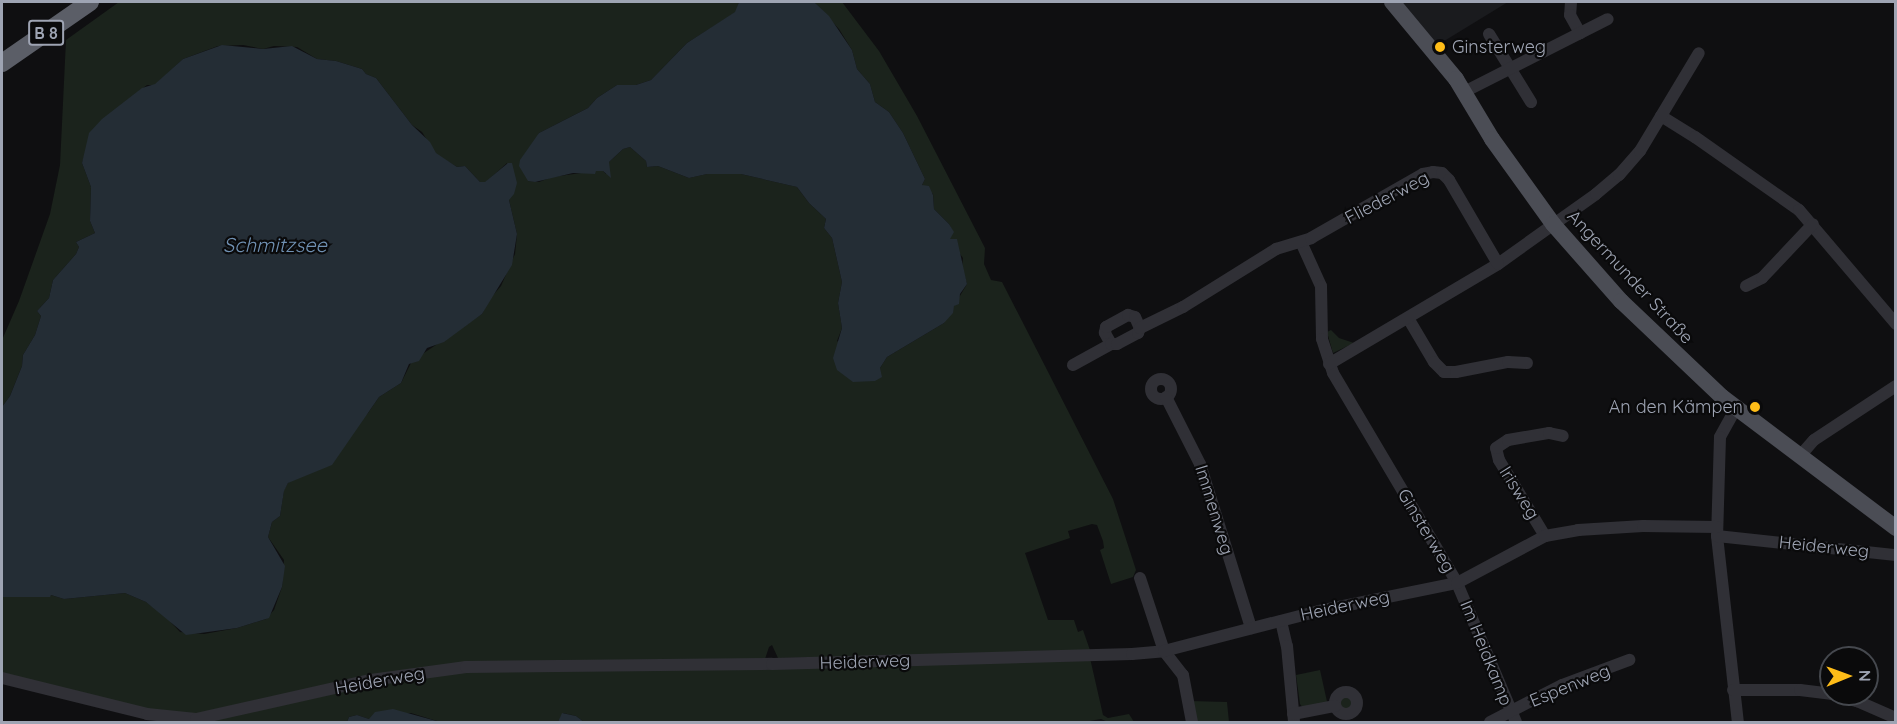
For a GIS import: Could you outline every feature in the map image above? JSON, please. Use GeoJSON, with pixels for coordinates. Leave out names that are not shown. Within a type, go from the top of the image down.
{"type":"FeatureCollection","features":[{"type":"Feature","properties":{"kind":"highway","name":"B 8"},"geometry":{"type":"LineString","coordinates":[[2,48],[70,2]]}},
{"type":"Feature","properties":{"kind":"highway","name":"B 8"},"geometry":{"type":"LineString","coordinates":[[2,63],[90,2]]}},
{"type":"Feature","properties":{"kind":"main road","name":"Angermunder Straße"},"geometry":{"type":"LineString","coordinates":[[1392,2],[1464,92],[1492,139],[1553,224],[1621,301],[1668,348],[1736,408],[1896,528]]}},
{"type":"Feature","properties":{"kind":"street"},"geometry":{"type":"LineString","coordinates":[[1571,2],[1569,10],[1580,33]]}},
{"type":"Feature","properties":{"kind":"street"},"geometry":{"type":"LineString","coordinates":[[1464,92],[1608,19]]}},
{"type":"Feature","properties":{"kind":"street"},"geometry":{"type":"LineString","coordinates":[[1489,34],[1531,102]]}},
{"type":"Feature","properties":{"kind":"street"},"geometry":{"type":"LineString","coordinates":[[1300,242],[1321,286],[1322,339],[1329,364],[1498,264],[1619,175],[1640,151],[1699,53]]}},
{"type":"Feature","properties":{"kind":"street"},"geometry":{"type":"LineString","coordinates":[[1661,116],[1785,198],[1813,224],[1896,324]]}},
{"type":"Feature","properties":{"kind":"street","name":"Fliederweg"},"geometry":{"type":"LineString","coordinates":[[1073,365],[1111,344],[1117,344],[1138,333],[1140,328],[1183,307],[1276,249],[1331,229],[1423,174],[1432,172],[1442,174],[1449,180],[1498,264]]}},
{"type":"Feature","properties":{"kind":"street"},"geometry":{"type":"LineString","coordinates":[[1746,286],[1762,278],[1813,224]]}},
{"type":"Feature","properties":{"kind":"street"},"geometry":{"type":"LineString","coordinates":[[1111,344],[1105,333],[1106,327],[1113,323],[1128,315],[1135,317],[1140,328]]}},
{"type":"Feature","properties":{"kind":"street"},"geometry":{"type":"LineString","coordinates":[[1408,318],[1434,362],[1444,372],[1456,372],[1508,362],[1527,363]]}},
{"type":"Feature","properties":{"kind":"street","name":"Ginsterweg"},"geometry":{"type":"LineString","coordinates":[[1329,364],[1387,467],[1457,583]]}},
{"type":"Feature","properties":{"kind":"street"},"geometry":{"type":"LineString","coordinates":[[1800,456],[1814,440],[1896,386]]}},
{"type":"Feature","properties":{"kind":"street","name":"Immenweg"},"geometry":{"type":"LineString","coordinates":[[1166,397],[1200,464],[1251,628]]}},
{"type":"Feature","properties":{"kind":"street"},"geometry":{"type":"LineString","coordinates":[[1736,408],[1720,437],[1717,532],[1738,723]]}},
{"type":"Feature","properties":{"kind":"street","name":"Irisweg"},"geometry":{"type":"LineString","coordinates":[[1545,536],[1499,460],[1496,448],[1508,441],[1549,433],[1563,436]]}},
{"type":"Feature","properties":{"kind":"street","name":"Heiderweg"},"geometry":{"type":"LineString","coordinates":[[2,678],[156,716],[196,719],[370,680],[466,668],[772,664],[1116,655],[1164,651],[1281,621],[1457,583],[1545,536],[1578,530],[1643,526],[1717,532],[1896,555]]}},
{"type":"Feature","properties":{"kind":"street"},"geometry":{"type":"LineString","coordinates":[[1140,578],[1164,651],[1182,671],[1192,723]]}},
{"type":"Feature","properties":{"kind":"street","name":"Im Heidkamp"},"geometry":{"type":"LineString","coordinates":[[1457,583],[1513,717]]}},
{"type":"Feature","properties":{"kind":"street"},"geometry":{"type":"LineString","coordinates":[[1281,621],[1287,646],[1294,718],[1335,706]]}},
{"type":"Feature","properties":{"kind":"street","name":"Espenweg"},"geometry":{"type":"LineString","coordinates":[[1490,723],[1513,717],[1562,685],[1629,660]]}},
{"type":"Feature","properties":{"kind":"street"},"geometry":{"type":"LineString","coordinates":[[1733,690],[1800,690],[1819,692]]}},
{"type":"Feature","properties":{"kind":"street"},"geometry":{"type":"LineString","coordinates":[[1868,706],[1896,718]]}},
{"type":"Feature","properties":{"kind":"shaded area"},"geometry":{"type":"Polygon","coordinates":[[[119,2],[739,2],[736,12],[687,43],[651,80],[636,85],[617,85],[597,98],[588,108],[539,133],[528,181],[539,182],[552,177],[596,171],[603,171],[606,174],[609,162],[623,149],[630,147],[646,161],[647,167],[658,166],[689,178],[707,174],[741,174],[797,187],[809,203],[826,219],[824,228],[832,238],[842,282],[838,303],[842,328],[837,341],[880,368],[887,357],[944,323],[967,284],[962,267],[963,258],[949,239],[953,232],[949,224],[934,209],[933,194],[922,185],[925,179],[903,133],[889,112],[875,102],[870,84],[857,69],[852,50],[839,29],[814,2],[842,2],[879,51],[917,116],[985,248],[984,264],[991,280],[1002,282],[1113,499],[1136,570],[1133,577],[1111,584],[1100,550],[1104,548],[1097,525],[1092,524],[1068,531],[1070,538],[1025,553],[1048,620],[1074,620],[1078,632],[1083,630],[1091,653],[778,658],[772,645],[765,659],[465,666],[180,718],[2,676],[2,597],[49,597],[51,595],[64,599],[125,593],[146,602],[163,614],[180,632],[204,634],[237,628],[266,619],[274,610],[282,587],[284,560],[268,537],[272,522],[280,516],[284,490],[288,483],[368,413],[379,397],[401,383],[412,361],[482,314],[488,301],[501,286],[515,254],[517,234],[509,200],[507,163],[486,182],[480,182],[465,166],[457,167],[436,154],[422,132],[412,125],[376,78],[366,74],[362,69],[336,61],[317,59],[297,47],[274,46],[263,49],[243,45],[218,46],[183,59],[155,85],[147,85],[120,106],[86,151],[82,163],[91,187],[90,221],[95,233],[76,242],[79,247],[76,254],[53,280],[49,298],[37,311],[41,316],[35,335],[23,355],[22,366],[10,396],[2,407],[2,340],[19,301],[50,214],[60,165],[66,40],[119,2]]]}},
{"type":"Feature","properties":{"kind":"shaded area"},"geometry":{"type":"Polygon","coordinates":[[[1399,2],[1508,2],[1436,46],[1399,2]]]}},
{"type":"Feature","properties":{"kind":"shaded area"},"geometry":{"type":"Polygon","coordinates":[[[1331,330],[1339,338],[1354,343],[1333,353],[1327,332],[1331,330]]]}},
{"type":"Feature","properties":{"kind":"shaded area"},"geometry":{"type":"Polygon","coordinates":[[[1090,658],[1103,715],[1108,718],[1129,714],[1134,722],[1108,722],[1101,719],[1084,722],[584,722],[576,716],[563,713],[558,722],[440,722],[411,713],[369,719],[357,715],[349,717],[347,722],[181,722],[371,682],[465,669],[1090,658]]]}},
{"type":"Feature","properties":{"kind":"shaded area"},"geometry":{"type":"Polygon","coordinates":[[[1320,670],[1328,706],[1303,708],[1300,704],[1296,675],[1320,670]]]}},
{"type":"Feature","properties":{"kind":"shaded area"},"geometry":{"type":"Polygon","coordinates":[[[1347,694],[1353,697],[1356,703],[1353,709],[1347,712],[1341,709],[1338,703],[1341,697],[1347,694]]]}},
{"type":"Feature","properties":{"kind":"shaded area"},"geometry":{"type":"Polygon","coordinates":[[[1190,701],[1227,702],[1229,722],[1194,722],[1190,701]]]}},
{"type":"Feature","properties":{"kind":"water"},"geometry":{"type":"Polygon","coordinates":[[[739,2],[814,2],[829,16],[852,50],[857,69],[870,84],[875,102],[889,112],[903,133],[925,179],[922,185],[929,186],[933,195],[934,209],[954,232],[950,239],[957,239],[967,284],[960,294],[959,304],[954,306],[953,313],[944,323],[887,357],[880,368],[882,377],[875,381],[853,382],[837,370],[833,358],[842,328],[838,303],[842,282],[832,238],[824,228],[826,219],[809,203],[797,187],[741,174],[707,174],[689,178],[658,166],[647,167],[646,161],[630,147],[623,149],[609,162],[611,178],[603,171],[596,171],[595,174],[573,173],[535,182],[528,181],[519,166],[520,160],[539,133],[588,108],[597,98],[617,85],[636,85],[651,80],[687,43],[735,12],[739,2]]]}},
{"type":"Feature","properties":{"kind":"water","name":"Schmitzsee"},"geometry":{"type":"Polygon","coordinates":[[[222,45],[263,49],[292,46],[317,59],[336,61],[362,69],[366,74],[376,78],[412,125],[430,142],[436,153],[457,167],[465,166],[480,182],[485,182],[508,163],[512,163],[517,183],[514,194],[509,200],[517,234],[512,265],[482,314],[444,342],[427,348],[419,361],[409,364],[401,383],[379,397],[332,465],[288,483],[284,491],[280,516],[272,522],[268,537],[285,566],[282,587],[269,618],[237,628],[186,635],[146,602],[125,593],[64,599],[51,595],[50,597],[2,597],[2,407],[10,396],[22,366],[23,355],[35,335],[41,316],[37,311],[49,298],[53,280],[76,254],[79,247],[76,242],[95,233],[90,221],[91,187],[82,163],[89,133],[102,119],[142,88],[155,84],[183,59],[222,45]]]}},
{"type":"Feature","properties":{"kind":"water"},"geometry":{"type":"Polygon","coordinates":[[[393,709],[440,722],[347,722],[349,717],[357,715],[369,719],[375,712],[393,709]]]}},
{"type":"Feature","properties":{"kind":"water"},"geometry":{"type":"Polygon","coordinates":[[[562,713],[576,716],[584,722],[558,722],[562,713]]]}},
{"type":"Feature","properties":{"kind":"place","name":"Ginsterweg"},"geometry":{"type":"Point","coordinates":[1440,47]}},
{"type":"Feature","properties":{"kind":"place","name":"An den Kämpen"},"geometry":{"type":"Point","coordinates":[1755,407]}}]}
